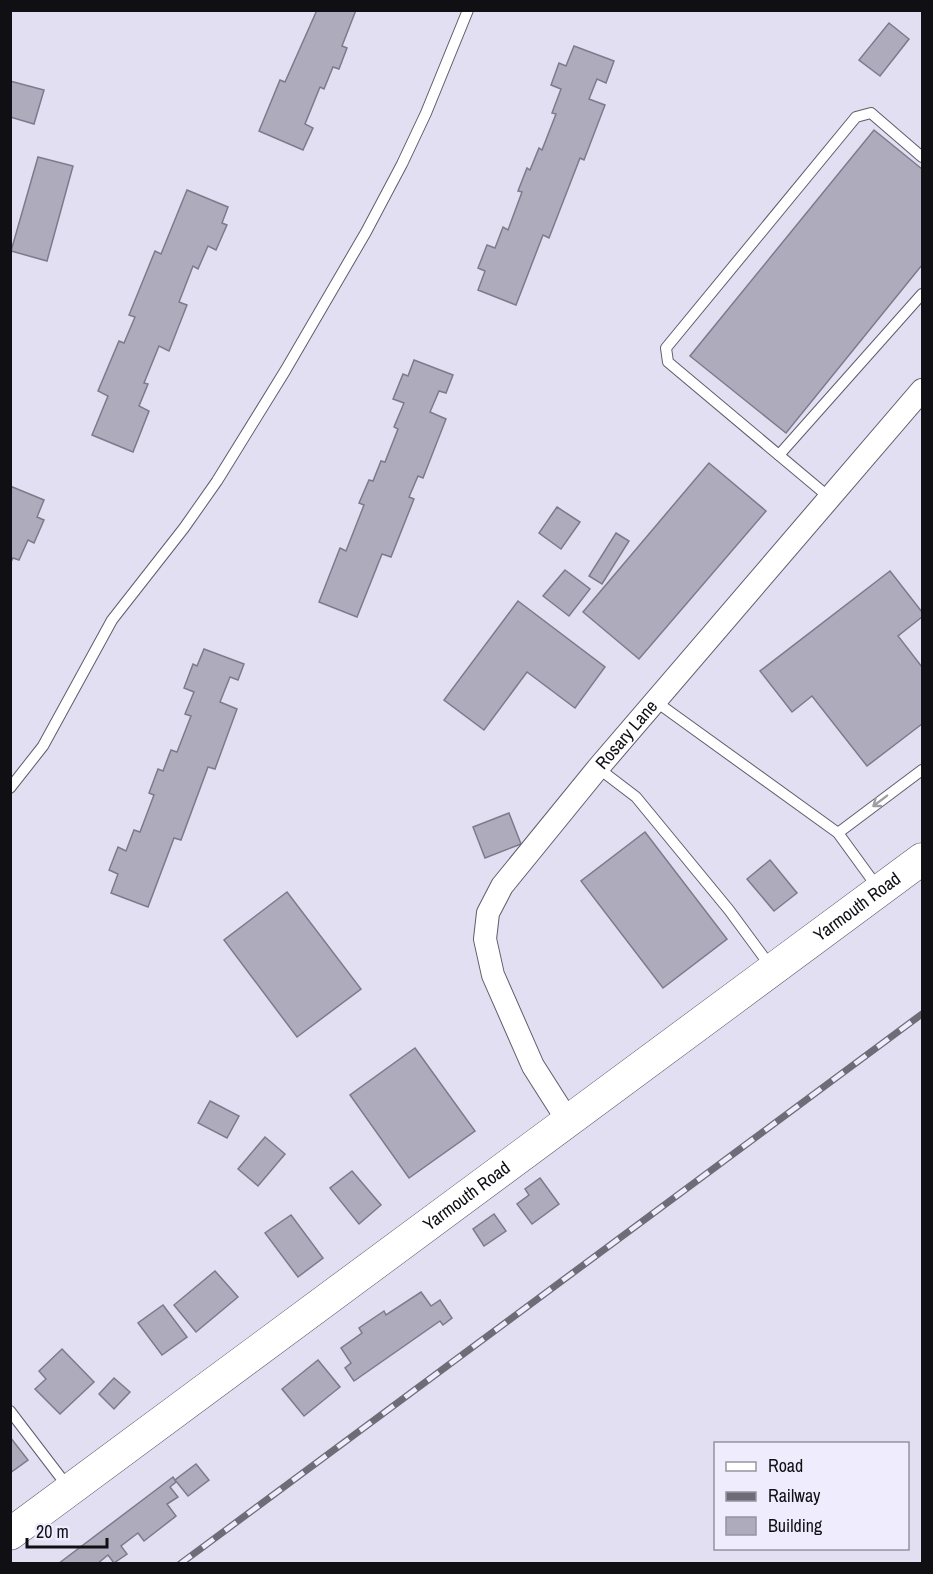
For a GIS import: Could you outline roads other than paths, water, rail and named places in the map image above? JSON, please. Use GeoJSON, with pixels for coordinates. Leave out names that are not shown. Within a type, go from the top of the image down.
{"type":"FeatureCollection","features":[{"type":"Feature","properties":{"kind":"main road","name":"Yarmouth Road"},"geometry":{"type":"LineString","coordinates":[[10,1534],[922,859]]}},
{"type":"Feature","properties":{"kind":"street","name":"Rosary Lane"},"geometry":{"type":"LineString","coordinates":[[568,1121],[533,1065],[493,975],[485,939],[488,913],[502,886],[598,768],[922,390]]}},
{"type":"Feature","properties":{"kind":"lane"},"geometry":{"type":"LineString","coordinates":[[10,788],[43,746],[112,620],[204,500],[285,371],[366,232],[402,164],[468,10]]}},
{"type":"Feature","properties":{"kind":"lane"},"geometry":{"type":"LineString","coordinates":[[830,498],[668,362],[666,348],[856,117],[871,113],[922,157]]}},
{"type":"Feature","properties":{"kind":"lane"},"geometry":{"type":"LineString","coordinates":[[779,455],[922,294]]}},
{"type":"Feature","properties":{"kind":"lane"},"geometry":{"type":"LineString","coordinates":[[655,701],[838,833],[880,890]]}},
{"type":"Feature","properties":{"kind":"lane"},"geometry":{"type":"LineString","coordinates":[[598,768],[636,797],[729,910],[773,970]]}},
{"type":"Feature","properties":{"kind":"lane"},"geometry":{"type":"LineString","coordinates":[[838,833],[922,770]]}},
{"type":"Feature","properties":{"kind":"lane"},"geometry":{"type":"LineString","coordinates":[[10,1412],[70,1489]]}},
{"type":"Feature","properties":{"kind":"railway"},"geometry":{"type":"LineString","coordinates":[[180,1564],[922,1014]]}}]}
